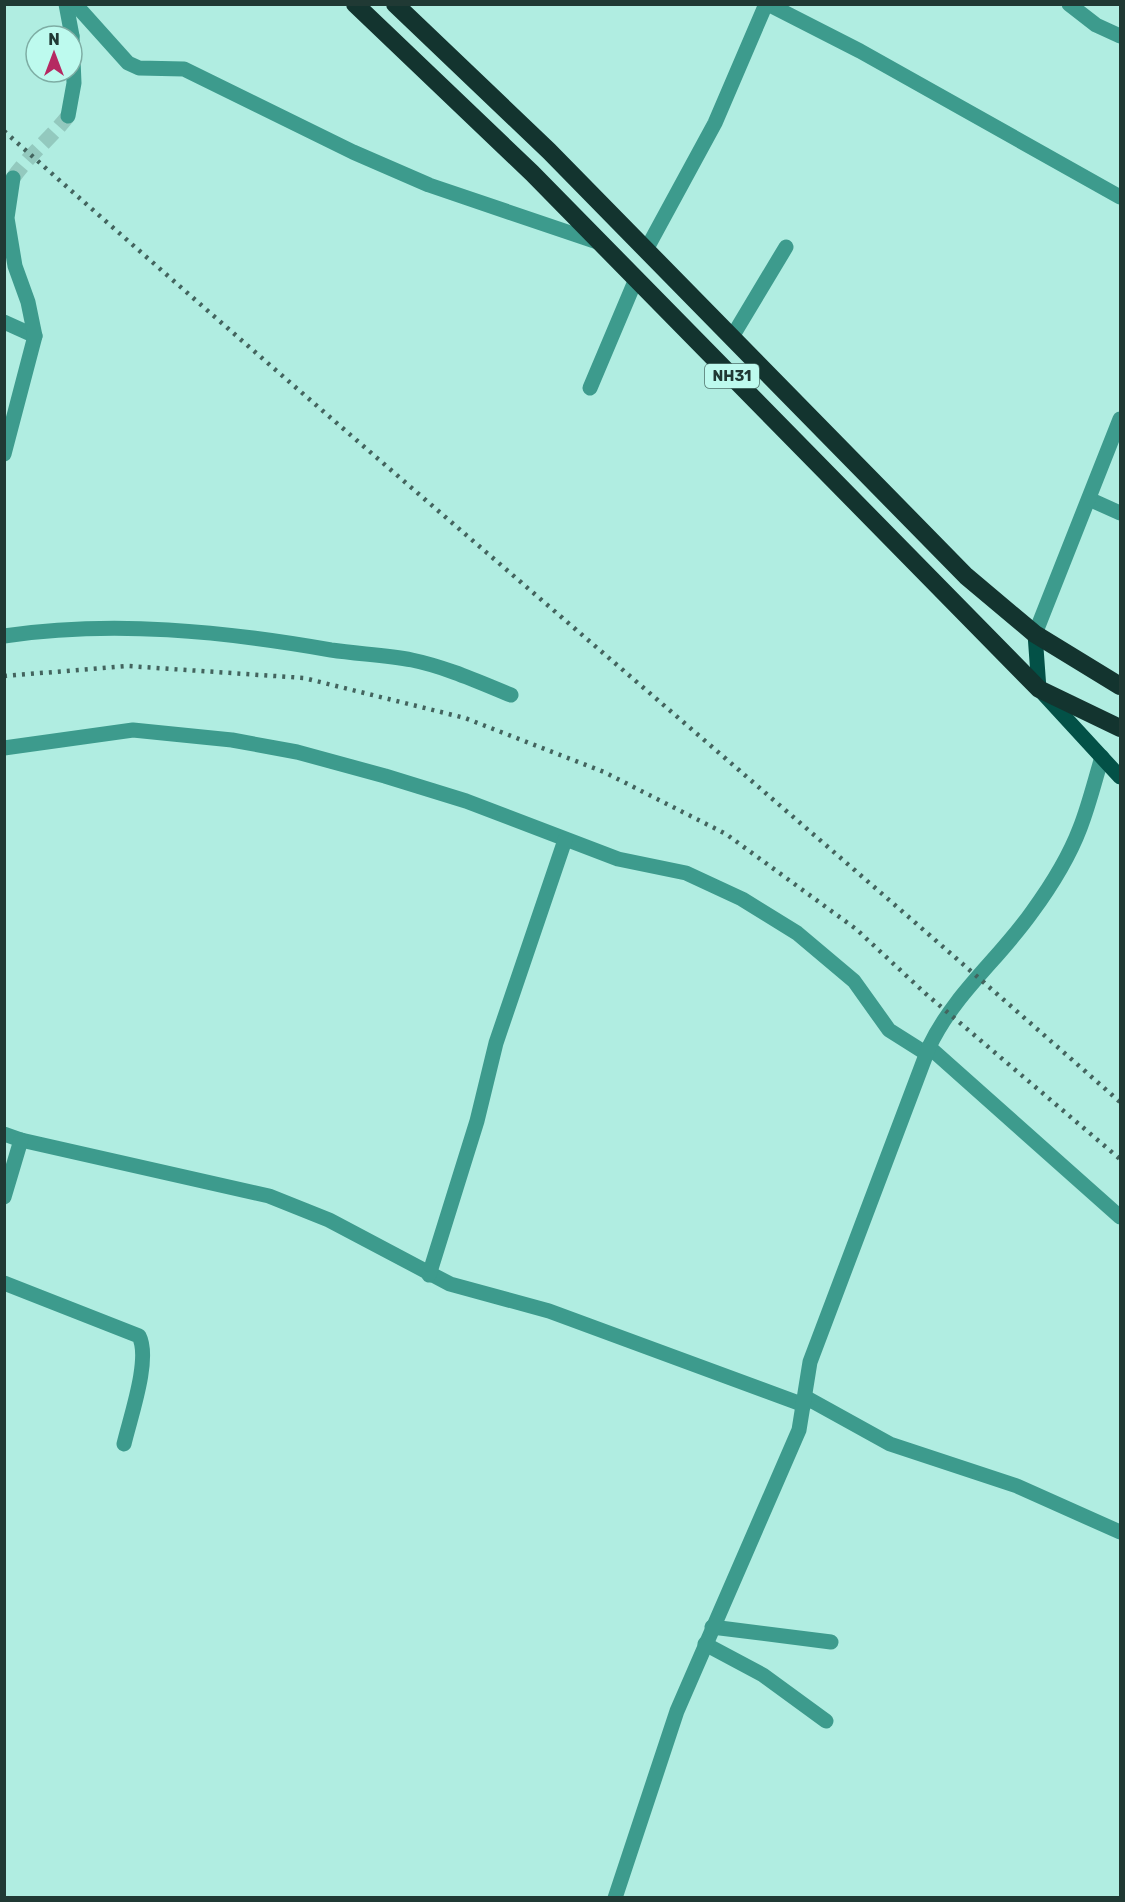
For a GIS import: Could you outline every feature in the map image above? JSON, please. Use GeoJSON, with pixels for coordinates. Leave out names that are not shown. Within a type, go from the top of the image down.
{"type":"FeatureCollection","features":[{"type":"Feature","properties":{"kind":"highway","name":"NH31"},"geometry":{"type":"LineString","coordinates":[[356,4],[532,173],[1039,689],[1120,729]]}},
{"type":"Feature","properties":{"kind":"highway","name":"NH31"},"geometry":{"type":"LineString","coordinates":[[395,4],[549,151],[966,576],[1035,634],[1120,686]]}},
{"type":"Feature","properties":{"kind":"main road"},"geometry":{"type":"LineString","coordinates":[[1035,634],[1039,689],[1120,777]]}},
{"type":"Feature","properties":{"kind":"street"},"geometry":{"type":"LineString","coordinates":[[66,4],[70,24]]}},
{"type":"Feature","properties":{"kind":"street"},"geometry":{"type":"LineString","coordinates":[[75,4],[128,63],[139,68],[184,69],[353,152],[429,185],[601,243]]}},
{"type":"Feature","properties":{"kind":"street"},"geometry":{"type":"LineString","coordinates":[[646,250],[715,123],[767,4],[861,51],[1120,197]]}},
{"type":"Feature","properties":{"kind":"street"},"geometry":{"type":"LineString","coordinates":[[1069,4],[1096,25],[1120,36]]}},
{"type":"Feature","properties":{"kind":"street"},"geometry":{"type":"LineString","coordinates":[[68,116],[74,84]]}},
{"type":"Feature","properties":{"kind":"street"},"geometry":{"type":"LineString","coordinates":[[4,454],[35,336],[28,302],[15,266],[7,218],[13,178]]}},
{"type":"Feature","properties":{"kind":"street"},"geometry":{"type":"LineString","coordinates":[[732,337],[786,247]]}},
{"type":"Feature","properties":{"kind":"street"},"geometry":{"type":"LineString","coordinates":[[590,388],[636,279]]}},
{"type":"Feature","properties":{"kind":"street"},"geometry":{"type":"LineString","coordinates":[[4,322],[35,336]]}},
{"type":"Feature","properties":{"kind":"street"},"geometry":{"type":"LineString","coordinates":[[1035,634],[1120,419]]}},
{"type":"Feature","properties":{"kind":"street"},"geometry":{"type":"LineString","coordinates":[[1089,499],[1120,513]]}},
{"type":"Feature","properties":{"kind":"street"},"geometry":{"type":"LineString","coordinates":[[4,636],[82,628],[150,628],[215,633],[413,661],[468,678],[511,695]]}},
{"type":"Feature","properties":{"kind":"street"},"geometry":{"type":"LineString","coordinates":[[4,748],[133,730],[232,740],[297,752],[385,776],[466,801],[618,860],[686,873],[770,915],[836,964],[854,981],[889,1030],[928,1051],[1120,1217]]}},
{"type":"Feature","properties":{"kind":"street"},"geometry":{"type":"LineString","coordinates":[[615,1898],[659,1758],[712,1627],[800,1430],[810,1362],[928,1051],[939,1026],[963,992],[1031,914],[1056,876],[1080,829],[1102,757]]}},
{"type":"Feature","properties":{"kind":"street"},"geometry":{"type":"LineString","coordinates":[[429,1275],[477,1121],[498,1035],[566,840]]}},
{"type":"Feature","properties":{"kind":"street"},"geometry":{"type":"LineString","coordinates":[[4,1134],[21,1140],[269,1196],[329,1220],[429,1275],[459,1287],[549,1311],[804,1401],[890,1444],[1017,1485],[1120,1532]]}},
{"type":"Feature","properties":{"kind":"street"},"geometry":{"type":"LineString","coordinates":[[4,1197],[21,1140]]}},
{"type":"Feature","properties":{"kind":"street"},"geometry":{"type":"LineString","coordinates":[[4,1283],[138,1336],[142,1343],[142,1361],[124,1444]]}},
{"type":"Feature","properties":{"kind":"street"},"geometry":{"type":"LineString","coordinates":[[712,1627],[831,1642]]}},
{"type":"Feature","properties":{"kind":"street"},"geometry":{"type":"LineString","coordinates":[[705,1644],[763,1675],[826,1721]]}},
{"type":"Feature","properties":{"kind":"tunnel"},"geometry":{"type":"LineString","coordinates":[[13,178],[68,116]]}},
{"type":"Feature","properties":{"kind":"railway"},"geometry":{"type":"LineString","coordinates":[[4,131],[142,254],[1120,1102]]}},
{"type":"Feature","properties":{"kind":"railway"},"geometry":{"type":"LineString","coordinates":[[4,676],[128,666],[304,678],[465,718],[604,772],[726,834],[856,929],[926,994],[1120,1159]]}}]}
